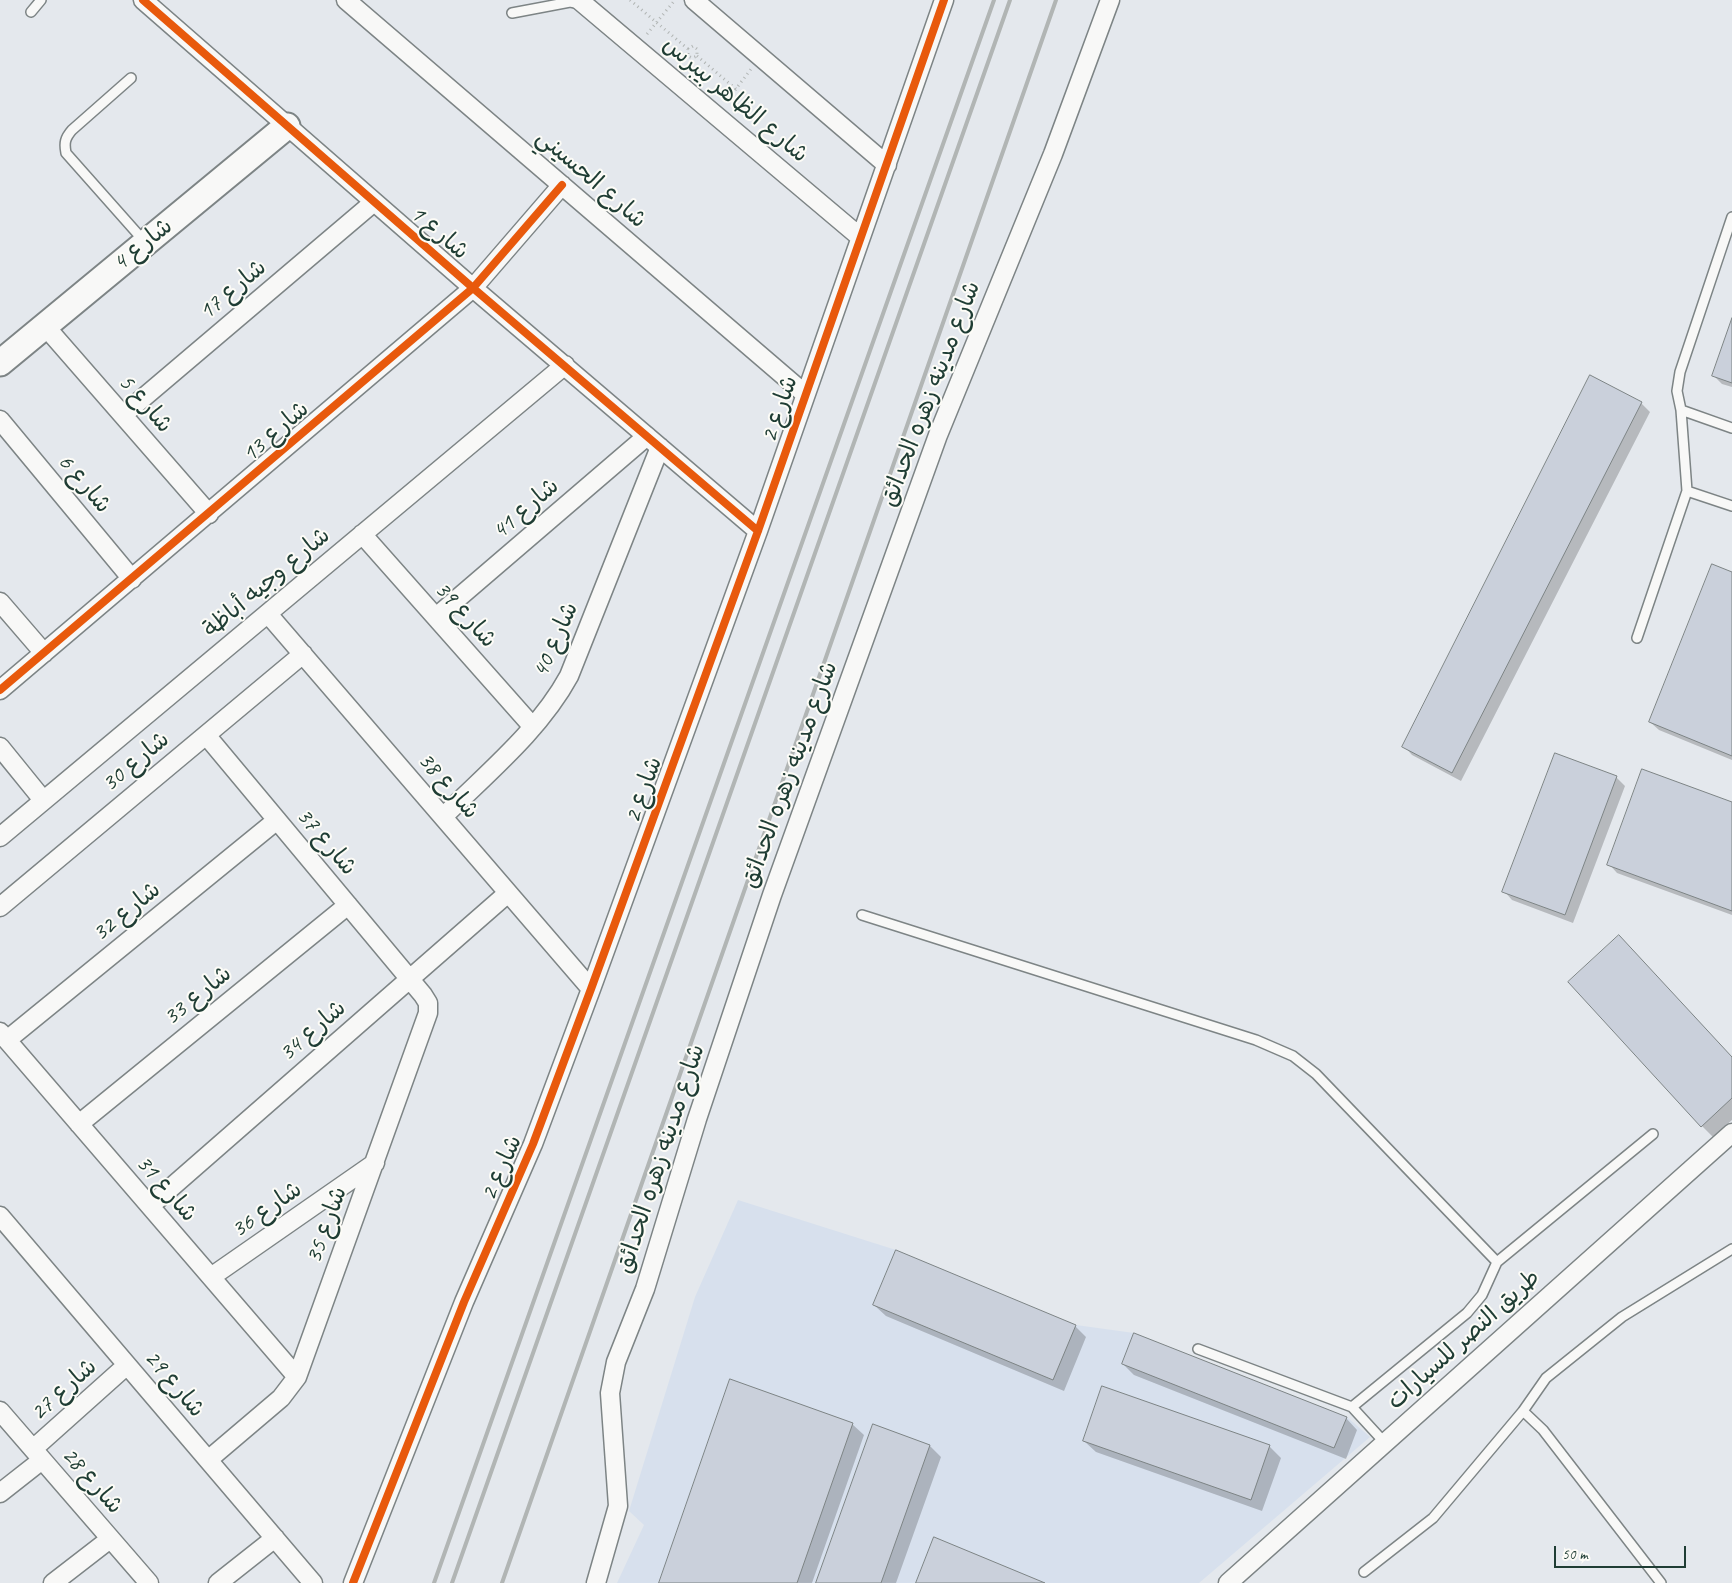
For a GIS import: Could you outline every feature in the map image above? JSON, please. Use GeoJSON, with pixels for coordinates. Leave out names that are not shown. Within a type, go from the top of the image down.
{"type":"FeatureCollection","features":[{"type":"Feature","properties":{"kind":"street","name":"شارع 1"},"geometry":{"type":"LineString","coordinates":[[143,0],[472,288],[758,532]]}},
{"type":"Feature","properties":{"kind":"street"},"geometry":{"type":"LineString","coordinates":[[694,0],[887,164]]}},
{"type":"Feature","properties":{"kind":"street","name":"شارع 2"},"geometry":{"type":"LineString","coordinates":[[352,1583],[464,1302],[533,1144],[591,989],[758,532],[944,0]]}},
{"type":"Feature","properties":{"kind":"street","name":"شارع مدينه زهره الحدائق"},"geometry":{"type":"LineString","coordinates":[[596,1583],[618,1506],[610,1393],[616,1362],[645,1289],[697,1119],[772,895],[938,435],[1053,154],[1110,0]]}},
{"type":"Feature","properties":{"kind":"street","name":"شارع الحسيني"},"geometry":{"type":"LineString","coordinates":[[354,2],[562,185],[805,394]]}},
{"type":"Feature","properties":{"kind":"street","name":"شارع الظاهر بيبرس"},"geometry":{"type":"LineString","coordinates":[[581,2],[860,237]]}},
{"type":"Feature","properties":{"kind":"street","name":"شارع 4"},"geometry":{"type":"LineString","coordinates":[[0,363],[287,126]]}},
{"type":"Feature","properties":{"kind":"street","name":"شارع 13"},"geometry":{"type":"LineString","coordinates":[[0,690],[210,514],[472,288],[562,185]]}},
{"type":"Feature","properties":{"kind":"street","name":"شارع 17"},"geometry":{"type":"LineString","coordinates":[[123,416],[374,202]]}},
{"type":"Feature","properties":{"kind":"street","name":"شارع 5"},"geometry":{"type":"LineString","coordinates":[[45,326],[210,514]]}},
{"type":"Feature","properties":{"kind":"street","name":"شارع وجيه أباظة"},"geometry":{"type":"LineString","coordinates":[[0,837],[565,366]]}},
{"type":"Feature","properties":{"kind":"street","name":"شارع 6"},"geometry":{"type":"LineString","coordinates":[[0,420],[132,579]]}},
{"type":"Feature","properties":{"kind":"street","name":"شارع 41"},"geometry":{"type":"LineString","coordinates":[[436,617],[653,442]]}},
{"type":"Feature","properties":{"kind":"street","name":"شارع 40"},"geometry":{"type":"LineString","coordinates":[[443,817],[550,707],[569,676],[653,442]]}},
{"type":"Feature","properties":{"kind":"street","name":"شارع 39"},"geometry":{"type":"LineString","coordinates":[[362,534],[533,726]]}},
{"type":"Feature","properties":{"kind":"street"},"geometry":{"type":"LineString","coordinates":[[0,602],[44,653]]}},
{"type":"Feature","properties":{"kind":"street","name":"شارع 38"},"geometry":{"type":"LineString","coordinates":[[268,614],[591,989]]}},
{"type":"Feature","properties":{"kind":"street","name":"شارع 30"},"geometry":{"type":"LineString","coordinates":[[0,907],[303,654]]}},
{"type":"Feature","properties":{"kind":"street","name":"شارع 37"},"geometry":{"type":"LineString","coordinates":[[206,735],[409,979]]}},
{"type":"Feature","properties":{"kind":"street"},"geometry":{"type":"LineString","coordinates":[[0,747],[44,800]]}},
{"type":"Feature","properties":{"kind":"street","name":"شارع 32"},"geometry":{"type":"LineString","coordinates":[[3,1036],[277,820]]}},
{"type":"Feature","properties":{"kind":"street","name":"شارع 34"},"geometry":{"type":"LineString","coordinates":[[150,1206],[508,892]]}},
{"type":"Feature","properties":{"kind":"street","name":"شارع 33"},"geometry":{"type":"LineString","coordinates":[[79,1124],[348,905]]}},
{"type":"Feature","properties":{"kind":"street","name":"شارع 35"},"geometry":{"type":"LineString","coordinates":[[208,1460],[281,1398],[297,1377],[428,1013],[423,995],[409,979]]}},
{"type":"Feature","properties":{"kind":"street","name":"شارع 31"},"geometry":{"type":"LineString","coordinates":[[3,1036],[297,1377]]}},
{"type":"Feature","properties":{"kind":"street","name":"طريق النصر للسيارات"},"geometry":{"type":"LineString","coordinates":[[1228,1583],[1732,1133]]}},
{"type":"Feature","properties":{"kind":"street","name":"شارع 36"},"geometry":{"type":"LineString","coordinates":[[211,1278],[375,1163]]}},
{"type":"Feature","properties":{"kind":"street","name":"شارع 29"},"geometry":{"type":"LineString","coordinates":[[0,1216],[313,1583]]}},
{"type":"Feature","properties":{"kind":"street","name":"شارع 27"},"geometry":{"type":"LineString","coordinates":[[0,1493],[127,1365]]}},
{"type":"Feature","properties":{"kind":"street","name":"شارع 28"},"geometry":{"type":"LineString","coordinates":[[2,1419],[38,1454],[149,1583]]}},
{"type":"Feature","properties":{"kind":"street"},"geometry":{"type":"LineString","coordinates":[[218,1583],[275,1538]]}},
{"type":"Feature","properties":{"kind":"street"},"geometry":{"type":"LineString","coordinates":[[53,1583],[110,1539]]}},
{"type":"Feature","properties":{"kind":"lane"},"geometry":{"type":"LineString","coordinates":[[31,12],[41,0]]}},
{"type":"Feature","properties":{"kind":"lane"},"geometry":{"type":"LineString","coordinates":[[512,13],[570,2],[581,2]]}},
{"type":"Feature","properties":{"kind":"lane"},"geometry":{"type":"LineString","coordinates":[[131,78],[66,136],[64,145],[66,154],[146,243]]}},
{"type":"Feature","properties":{"kind":"lane"},"geometry":{"type":"LineString","coordinates":[[1637,638],[1687,491],[1681,410],[1677,391],[1680,372],[1732,217]]}},
{"type":"Feature","properties":{"kind":"lane"},"geometry":{"type":"LineString","coordinates":[[1681,410],[1732,428]]}},
{"type":"Feature","properties":{"kind":"lane"},"geometry":{"type":"LineString","coordinates":[[1687,491],[1732,506]]}},
{"type":"Feature","properties":{"kind":"lane"},"geometry":{"type":"LineString","coordinates":[[862,915],[1256,1040],[1293,1056],[1316,1074],[1497,1262]]}},
{"type":"Feature","properties":{"kind":"lane"},"geometry":{"type":"LineString","coordinates":[[1352,1407],[1467,1313],[1482,1295],[1497,1262],[1653,1134]]}},
{"type":"Feature","properties":{"kind":"lane"},"geometry":{"type":"LineString","coordinates":[[1364,1572],[1433,1518],[1524,1411],[1546,1378],[1622,1317],[1732,1249]]}},
{"type":"Feature","properties":{"kind":"lane"},"geometry":{"type":"LineString","coordinates":[[1198,1349],[1352,1407],[1385,1443]]}},
{"type":"Feature","properties":{"kind":"lane"},"geometry":{"type":"LineString","coordinates":[[1524,1411],[1543,1430],[1661,1583]]}},
{"type":"Feature","properties":{"kind":"path"},"geometry":{"type":"LineString","coordinates":[[630,0],[688,49],[688,56],[692,58],[697,56]]}},
{"type":"Feature","properties":{"kind":"path"},"geometry":{"type":"LineString","coordinates":[[636,48],[675,0]]}},
{"type":"Feature","properties":{"kind":"path"},"geometry":{"type":"LineString","coordinates":[[688,49],[692,46],[697,49],[697,56],[736,89]]}},
{"type":"Feature","properties":{"kind":"path"},"geometry":{"type":"LineString","coordinates":[[715,115],[761,57]]}},
{"type":"Feature","properties":{"kind":"shaded area"},"geometry":{"type":"Polygon","coordinates":[[[738,1200],[896,1250],[1076,1325],[1134,1333],[1347,1417],[1370,1437],[1199,1583],[617,1583],[644,1525],[629,1511],[695,1297],[738,1200]]]}},
{"type":"Feature","properties":{"kind":"building"},"geometry":{"type":"Polygon","coordinates":[[[1732,318],[1732,383],[1712,376],[1732,318]]]}},
{"type":"Feature","properties":{"kind":"building"},"geometry":{"type":"Polygon","coordinates":[[[1590,375],[1642,402],[1452,773],[1402,747],[1590,375]]]}},
{"type":"Feature","properties":{"kind":"building"},"geometry":{"type":"Polygon","coordinates":[[[1712,564],[1732,572],[1732,756],[1649,722],[1712,564]]]}},
{"type":"Feature","properties":{"kind":"building"},"geometry":{"type":"Polygon","coordinates":[[[1555,753],[1617,776],[1565,915],[1502,892],[1555,753]]]}},
{"type":"Feature","properties":{"kind":"building"},"geometry":{"type":"Polygon","coordinates":[[[1642,769],[1732,802],[1732,911],[1607,865],[1642,769]]]}},
{"type":"Feature","properties":{"kind":"building"},"geometry":{"type":"Polygon","coordinates":[[[1619,935],[1732,1057],[1732,1098],[1701,1127],[1568,982],[1619,935]]]}},
{"type":"Feature","properties":{"kind":"building"},"geometry":{"type":"Polygon","coordinates":[[[896,1250],[1076,1325],[1053,1380],[873,1305],[896,1250]]]}},
{"type":"Feature","properties":{"kind":"building"},"geometry":{"type":"Polygon","coordinates":[[[1134,1333],[1347,1417],[1334,1448],[1122,1364],[1134,1333]]]}},
{"type":"Feature","properties":{"kind":"building"},"geometry":{"type":"Polygon","coordinates":[[[730,1379],[853,1423],[797,1583],[659,1583],[730,1379]]]}},
{"type":"Feature","properties":{"kind":"building"},"geometry":{"type":"Polygon","coordinates":[[[1102,1386],[1270,1445],[1251,1500],[1083,1441],[1102,1386]]]}},
{"type":"Feature","properties":{"kind":"building"},"geometry":{"type":"Polygon","coordinates":[[[873,1424],[930,1445],[881,1583],[816,1583],[873,1424]]]}},
{"type":"Feature","properties":{"kind":"building"},"geometry":{"type":"Polygon","coordinates":[[[934,1537],[1045,1583],[916,1583],[934,1537]]]}},
{"type":"Feature","properties":{"kind":"railway"},"geometry":{"type":"LineString","coordinates":[[434,1583],[994,0]]}},
{"type":"Feature","properties":{"kind":"railway"},"geometry":{"type":"LineString","coordinates":[[452,1583],[1010,0]]}},
{"type":"Feature","properties":{"kind":"railway"},"geometry":{"type":"LineString","coordinates":[[502,1583],[1056,0]]}},
{"type":"Feature","properties":{"kind":"cycle path"},"geometry":{"type":"LineString","coordinates":[[143,0],[473,288],[758,531]]}},
{"type":"Feature","properties":{"kind":"cycle path"},"geometry":{"type":"LineString","coordinates":[[353,1583],[464,1302],[533,1144],[591,989],[758,531],[944,0]]}},
{"type":"Feature","properties":{"kind":"cycle path"},"geometry":{"type":"LineString","coordinates":[[0,690],[473,288],[562,185]]}}]}
